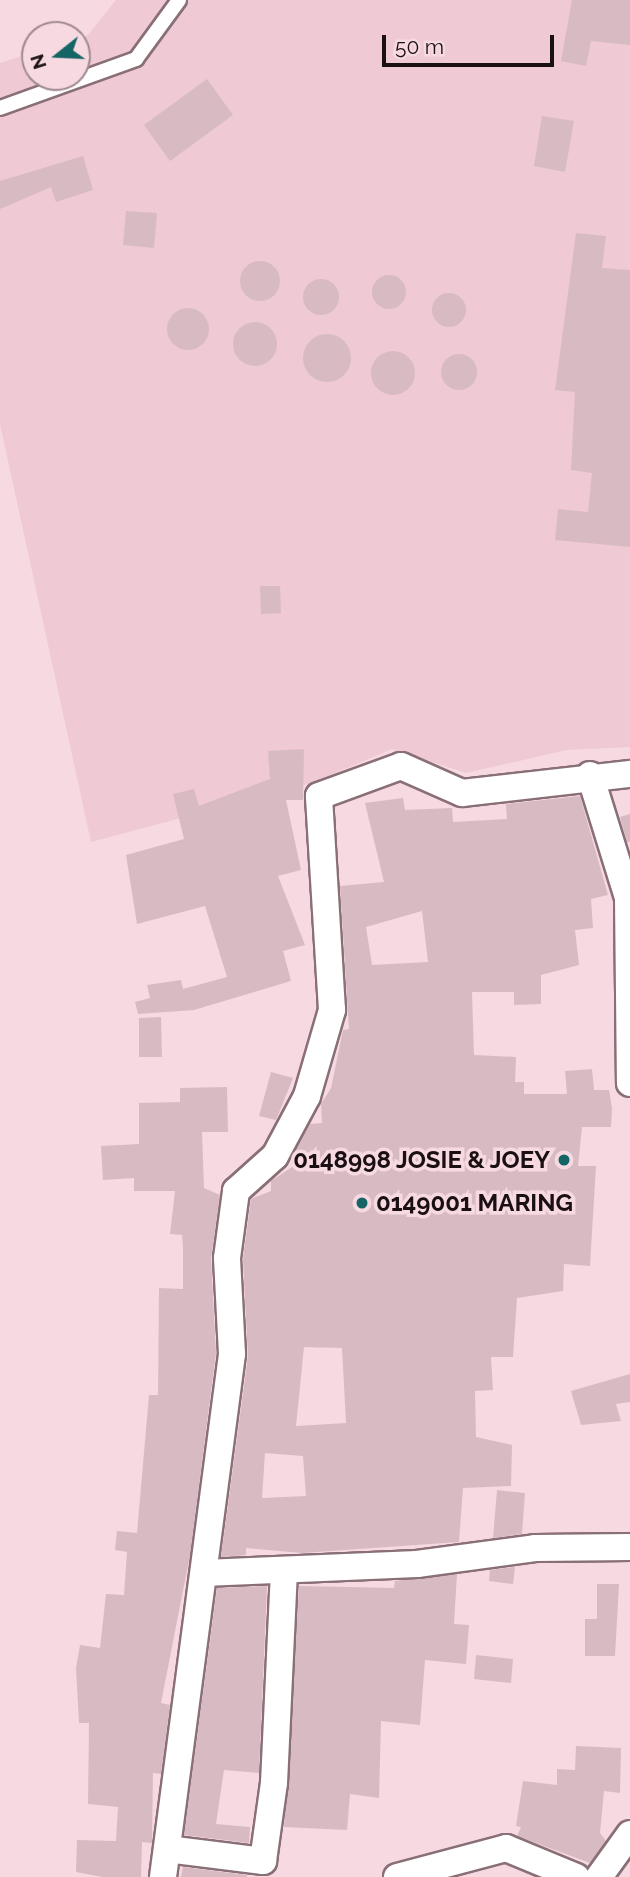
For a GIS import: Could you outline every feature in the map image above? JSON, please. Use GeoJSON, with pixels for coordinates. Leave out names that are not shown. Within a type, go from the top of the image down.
{"type":"FeatureCollection","features":[{"type":"Feature","properties":{"kind":"street"},"geometry":{"type":"LineString","coordinates":[[163,1877],[232,1354],[227,1258],[236,1191],[275,1156],[301,1108],[332,1010],[319,796],[401,766],[462,793],[590,775],[630,774]]}},
{"type":"Feature","properties":{"kind":"street"},"geometry":{"type":"LineString","coordinates":[[590,775],[628,898],[630,1083]]}},
{"type":"Feature","properties":{"kind":"street"},"geometry":{"type":"LineString","coordinates":[[204,1573],[417,1564],[536,1548],[630,1547]]}},
{"type":"Feature","properties":{"kind":"street"},"geometry":{"type":"LineString","coordinates":[[167,1849],[263,1861],[274,1783],[284,1570]]}},
{"type":"Feature","properties":{"kind":"street"},"geometry":{"type":"LineString","coordinates":[[599,1877],[630,1834]]}},
{"type":"Feature","properties":{"kind":"street"},"geometry":{"type":"LineString","coordinates":[[397,1877],[506,1848],[576,1877]]}},
{"type":"Feature","properties":{"kind":"lane"},"geometry":{"type":"LineString","coordinates":[[0,108],[136,59],[178,0]]}},
{"type":"Feature","properties":{"kind":"shaded area"},"geometry":{"type":"Polygon","coordinates":[[[116,0],[630,0],[630,747],[567,750],[466,773],[392,749],[312,783],[91,842],[0,424],[0,63],[21,56],[21,91],[91,91],[91,31],[116,0]]]}},
{"type":"Feature","properties":{"kind":"building"},"geometry":{"type":"Polygon","coordinates":[[[572,0],[630,0],[630,45],[591,41],[586,66],[561,61],[572,0]]]}},
{"type":"Feature","properties":{"kind":"building"},"geometry":{"type":"Polygon","coordinates":[[[207,79],[233,115],[170,161],[144,125],[207,79]]]}},
{"type":"Feature","properties":{"kind":"building"},"geometry":{"type":"Polygon","coordinates":[[[542,116],[574,121],[565,172],[534,166],[542,116]]]}},
{"type":"Feature","properties":{"kind":"building"},"geometry":{"type":"Polygon","coordinates":[[[83,156],[93,190],[56,202],[51,187],[0,209],[0,181],[83,156]]]}},
{"type":"Feature","properties":{"kind":"building"},"geometry":{"type":"Polygon","coordinates":[[[126,211],[157,213],[154,248],[123,245],[126,211]]]}},
{"type":"Feature","properties":{"kind":"building"},"geometry":{"type":"Polygon","coordinates":[[[576,233],[606,236],[602,268],[630,270],[630,547],[555,540],[558,509],[588,512],[592,473],[571,470],[575,392],[555,390],[576,233]]]}},
{"type":"Feature","properties":{"kind":"building"},"geometry":{"type":"Polygon","coordinates":[[[260,261],[274,267],[280,281],[274,295],[260,301],[246,295],[240,281],[246,267],[260,261]]]}},
{"type":"Feature","properties":{"kind":"building"},"geometry":{"type":"Polygon","coordinates":[[[389,275],[401,280],[406,292],[401,304],[389,309],[377,304],[372,292],[377,280],[389,275]]]}},
{"type":"Feature","properties":{"kind":"building"},"geometry":{"type":"Polygon","coordinates":[[[321,279],[334,284],[339,297],[334,310],[321,315],[308,310],[303,297],[308,284],[321,279]]]}},
{"type":"Feature","properties":{"kind":"building"},"geometry":{"type":"Polygon","coordinates":[[[449,293],[461,298],[466,310],[461,322],[449,327],[437,322],[432,310],[437,298],[449,293]]]}},
{"type":"Feature","properties":{"kind":"building"},"geometry":{"type":"Polygon","coordinates":[[[188,308],[203,314],[209,329],[203,344],[188,350],[173,344],[167,329],[173,314],[188,308]]]}},
{"type":"Feature","properties":{"kind":"building"},"geometry":{"type":"Polygon","coordinates":[[[255,322],[270,329],[277,344],[270,359],[255,366],[240,359],[233,344],[240,329],[255,322]]]}},
{"type":"Feature","properties":{"kind":"building"},"geometry":{"type":"Polygon","coordinates":[[[327,334],[344,341],[351,358],[344,375],[327,382],[310,375],[303,358],[310,341],[327,334]]]}},
{"type":"Feature","properties":{"kind":"building"},"geometry":{"type":"Polygon","coordinates":[[[393,351],[408,358],[415,373],[408,388],[393,395],[378,388],[371,373],[378,358],[393,351]]]}},
{"type":"Feature","properties":{"kind":"building"},"geometry":{"type":"Polygon","coordinates":[[[459,354],[471,360],[477,372],[471,384],[459,390],[447,384],[441,372],[447,360],[459,354]]]}},
{"type":"Feature","properties":{"kind":"building"},"geometry":{"type":"Polygon","coordinates":[[[260,586],[280,586],[281,613],[261,614],[260,586]]]}},
{"type":"Feature","properties":{"kind":"building"},"geometry":{"type":"Polygon","coordinates":[[[304,749],[303,800],[286,800],[301,870],[278,876],[305,945],[283,951],[291,981],[194,1010],[138,1014],[135,1002],[150,998],[147,985],[181,980],[183,989],[227,977],[205,906],[137,924],[126,855],[184,839],[173,794],[194,789],[199,806],[270,779],[268,751],[304,749]]]}},
{"type":"Feature","properties":{"kind":"building"},"geometry":{"type":"Polygon","coordinates":[[[580,796],[608,895],[591,899],[593,928],[575,930],[579,965],[541,975],[541,1004],[514,1005],[514,992],[472,992],[474,1055],[516,1057],[515,1082],[524,1082],[524,1094],[567,1094],[565,1071],[592,1069],[594,1090],[609,1090],[612,1108],[611,1127],[582,1127],[578,1166],[596,1166],[590,1266],[564,1264],[563,1291],[517,1298],[513,1357],[491,1357],[493,1390],[475,1391],[476,1437],[512,1445],[511,1486],[463,1488],[459,1542],[302,1553],[246,1548],[246,1555],[221,1557],[248,1356],[243,1259],[251,1199],[271,1191],[271,1181],[298,1163],[296,1150],[310,1124],[322,1123],[321,1104],[331,1088],[343,1030],[349,1029],[340,886],[384,882],[365,803],[403,798],[405,810],[452,808],[453,822],[507,819],[506,804],[580,796]],[[422,911],[366,927],[372,965],[428,962],[422,911]],[[304,1347],[296,1426],[346,1423],[342,1348],[304,1347]],[[265,1453],[262,1498],[306,1496],[303,1456],[265,1453]]]}},
{"type":"Feature","properties":{"kind":"building"},"geometry":{"type":"Polygon","coordinates":[[[630,814],[630,842],[627,842],[620,817],[630,814]]]}},
{"type":"Feature","properties":{"kind":"building"},"geometry":{"type":"Polygon","coordinates":[[[161,1017],[162,1057],[139,1057],[139,1018],[161,1017]]]}},
{"type":"Feature","properties":{"kind":"building"},"geometry":{"type":"Polygon","coordinates":[[[271,1072],[293,1078],[276,1120],[259,1116],[271,1072]]]}},
{"type":"Feature","properties":{"kind":"building"},"geometry":{"type":"Polygon","coordinates":[[[227,1087],[228,1132],[202,1132],[204,1188],[220,1195],[211,1259],[216,1353],[190,1555],[161,1703],[170,1705],[161,1774],[153,1773],[152,1843],[142,1842],[141,1877],[102,1877],[76,1872],[77,1840],[116,1841],[118,1807],[88,1804],[89,1723],[79,1723],[76,1668],[80,1645],[100,1648],[106,1594],[124,1595],[127,1552],[115,1550],[117,1531],[137,1533],[149,1395],[158,1395],[159,1288],[183,1289],[183,1247],[182,1235],[170,1234],[175,1191],[134,1191],[134,1178],[103,1180],[101,1146],[139,1144],[139,1103],[180,1102],[180,1088],[227,1087]]]}},
{"type":"Feature","properties":{"kind":"building"},"geometry":{"type":"Polygon","coordinates":[[[630,1374],[630,1402],[616,1404],[621,1421],[581,1425],[571,1391],[630,1374]]]}},
{"type":"Feature","properties":{"kind":"building"},"geometry":{"type":"Polygon","coordinates":[[[497,1490],[525,1493],[522,1534],[493,1538],[497,1490]]]}},
{"type":"Feature","properties":{"kind":"building"},"geometry":{"type":"Polygon","coordinates":[[[515,1567],[513,1584],[489,1581],[490,1570],[515,1567]]]}},
{"type":"Feature","properties":{"kind":"building"},"geometry":{"type":"Polygon","coordinates":[[[457,1574],[454,1624],[469,1625],[466,1664],[425,1660],[420,1725],[381,1721],[379,1798],[350,1794],[347,1830],[284,1827],[299,1586],[394,1588],[395,1581],[457,1574]]]}},
{"type":"Feature","properties":{"kind":"building"},"geometry":{"type":"Polygon","coordinates":[[[597,1584],[619,1584],[615,1656],[585,1656],[585,1619],[597,1619],[597,1584]]]}},
{"type":"Feature","properties":{"kind":"building"},"geometry":{"type":"Polygon","coordinates":[[[267,1586],[259,1773],[224,1770],[216,1824],[250,1827],[249,1843],[184,1835],[217,1588],[267,1586]]]}},
{"type":"Feature","properties":{"kind":"building"},"geometry":{"type":"Polygon","coordinates":[[[476,1655],[513,1659],[511,1683],[474,1679],[476,1655]]]}},
{"type":"Feature","properties":{"kind":"building"},"geometry":{"type":"Polygon","coordinates":[[[576,1746],[621,1748],[620,1793],[604,1791],[600,1833],[606,1841],[590,1863],[517,1836],[521,1827],[516,1826],[523,1781],[557,1785],[557,1769],[575,1770],[576,1746]]]}},
{"type":"Feature","properties":{"kind":"building"},"geometry":{"type":"Polygon","coordinates":[[[183,1867],[247,1875],[247,1877],[181,1877],[183,1867]]]}},
{"type":"Feature","properties":{"kind":"place","name":"0148998 JOSIE & JOEY"},"geometry":{"type":"Point","coordinates":[564,1160]}},
{"type":"Feature","properties":{"kind":"place","name":"0149001 MARING"},"geometry":{"type":"Point","coordinates":[362,1203]}}]}
